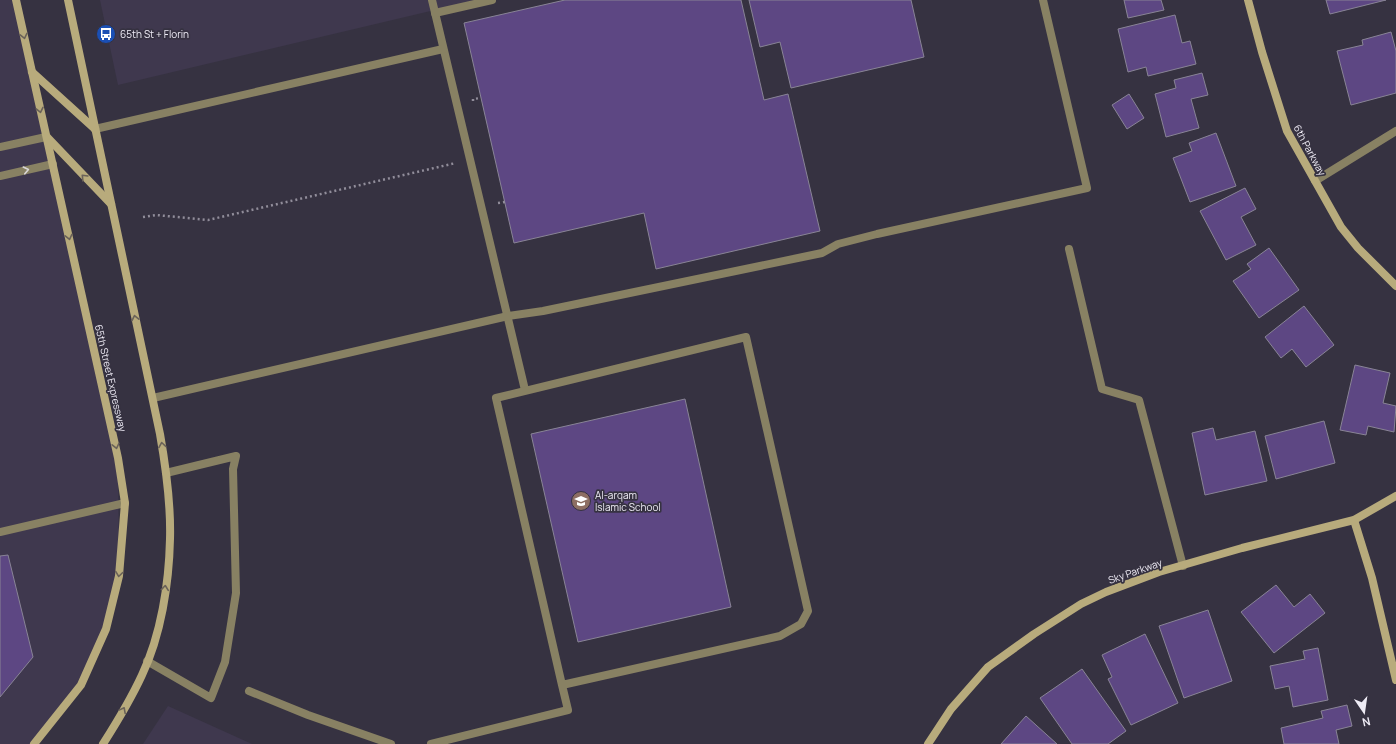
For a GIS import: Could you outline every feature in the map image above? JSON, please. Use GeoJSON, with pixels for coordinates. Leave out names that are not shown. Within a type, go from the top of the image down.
{"type":"FeatureCollection","features":[{"type":"Feature","properties":{"kind":"main road","name":"65th Street Expressway"},"geometry":{"type":"LineString","coordinates":[[16,0],[118,458],[125,504],[119,576],[106,629],[81,685],[34,744]]}},
{"type":"Feature","properties":{"kind":"main road"},"geometry":{"type":"LineString","coordinates":[[68,0],[152,398],[166,473],[170,539],[164,595],[153,644],[147,662],[122,713],[103,744]]}},
{"type":"Feature","properties":{"kind":"main road","name":"6th Parkway"},"geometry":{"type":"LineString","coordinates":[[1248,0],[1262,52],[1287,132],[1341,227],[1358,248],[1396,286]]}},
{"type":"Feature","properties":{"kind":"main road"},"geometry":{"type":"LineString","coordinates":[[32,72],[95,129]]}},
{"type":"Feature","properties":{"kind":"main road"},"geometry":{"type":"LineString","coordinates":[[46,137],[111,205]]}},
{"type":"Feature","properties":{"kind":"main road","name":"Sky Parkway"},"geometry":{"type":"LineString","coordinates":[[928,744],[951,709],[988,667],[1034,634],[1081,604],[1106,592],[1159,572],[1242,548],[1354,520],[1396,496]]}},
{"type":"Feature","properties":{"kind":"main road"},"geometry":{"type":"LineString","coordinates":[[1354,520],[1372,578],[1396,680]]}},
{"type":"Feature","properties":{"kind":"street"},"geometry":{"type":"LineString","coordinates":[[432,0],[525,390]]}},
{"type":"Feature","properties":{"kind":"street"},"geometry":{"type":"LineString","coordinates":[[435,13],[492,0]]}},
{"type":"Feature","properties":{"kind":"street"},"geometry":{"type":"LineString","coordinates":[[152,398],[508,316],[543,311],[822,253],[838,244],[877,234],[1087,188],[1043,0]]}},
{"type":"Feature","properties":{"kind":"street"},"geometry":{"type":"LineString","coordinates":[[95,129],[443,49]]}},
{"type":"Feature","properties":{"kind":"street"},"geometry":{"type":"LineString","coordinates":[[1315,181],[1396,132]]}},
{"type":"Feature","properties":{"kind":"street"},"geometry":{"type":"LineString","coordinates":[[0,147],[46,137]]}},
{"type":"Feature","properties":{"kind":"street"},"geometry":{"type":"LineString","coordinates":[[0,176],[53,164]]}},
{"type":"Feature","properties":{"kind":"street"},"geometry":{"type":"LineString","coordinates":[[1068,248],[1102,389],[1139,400],[1183,566]]}},
{"type":"Feature","properties":{"kind":"street"},"geometry":{"type":"LineString","coordinates":[[431,744],[568,710],[562,686],[496,398],[746,337],[808,611],[801,624],[780,636],[562,686]]}},
{"type":"Feature","properties":{"kind":"street"},"geometry":{"type":"LineString","coordinates":[[147,662],[211,698],[225,662],[236,593],[233,469],[236,456],[166,473]]}},
{"type":"Feature","properties":{"kind":"street"},"geometry":{"type":"LineString","coordinates":[[0,532],[125,504]]}},
{"type":"Feature","properties":{"kind":"street"},"geometry":{"type":"LineString","coordinates":[[249,691],[308,715],[391,744]]}},
{"type":"Feature","properties":{"kind":"path"},"geometry":{"type":"LineString","coordinates":[[143,217],[156,215],[208,220],[469,160]]}},
{"type":"Feature","properties":{"kind":"path"},"geometry":{"type":"LineString","coordinates":[[496,197],[498,204],[505,202]]}},
{"type":"Feature","properties":{"kind":"shaded area"},"geometry":{"type":"Polygon","coordinates":[[[0,0],[17,0],[118,458],[119,576],[106,629],[81,685],[34,744],[0,744],[0,0]]]}},
{"type":"Feature","properties":{"kind":"shaded area"},"geometry":{"type":"Polygon","coordinates":[[[100,0],[477,0],[118,85],[100,0]]]}},
{"type":"Feature","properties":{"kind":"shaded area"},"geometry":{"type":"Polygon","coordinates":[[[168,706],[252,744],[143,744],[168,706]]]}},
{"type":"Feature","properties":{"kind":"building"},"geometry":{"type":"Polygon","coordinates":[[[565,0],[741,0],[764,100],[788,94],[820,231],[656,269],[644,213],[514,243],[464,23],[565,0]]]}},
{"type":"Feature","properties":{"kind":"building"},"geometry":{"type":"Polygon","coordinates":[[[749,0],[911,0],[924,57],[791,88],[780,42],[760,47],[749,0]]]}},
{"type":"Feature","properties":{"kind":"building"},"geometry":{"type":"Polygon","coordinates":[[[1124,0],[1161,0],[1164,10],[1128,18],[1124,0]]]}},
{"type":"Feature","properties":{"kind":"building"},"geometry":{"type":"Polygon","coordinates":[[[1326,0],[1386,0],[1330,14],[1326,0]]]}},
{"type":"Feature","properties":{"kind":"building"},"geometry":{"type":"Polygon","coordinates":[[[1175,15],[1182,43],[1190,41],[1196,64],[1148,76],[1146,67],[1128,72],[1118,29],[1175,15]]]}},
{"type":"Feature","properties":{"kind":"building"},"geometry":{"type":"Polygon","coordinates":[[[1391,32],[1396,51],[1396,93],[1351,105],[1337,51],[1363,45],[1362,40],[1391,32]]]}},
{"type":"Feature","properties":{"kind":"building"},"geometry":{"type":"Polygon","coordinates":[[[1202,73],[1208,95],[1191,99],[1199,128],[1166,137],[1155,94],[1176,88],[1174,80],[1202,73]]]}},
{"type":"Feature","properties":{"kind":"building"},"geometry":{"type":"Polygon","coordinates":[[[1129,94],[1144,118],[1127,129],[1112,105],[1129,94]]]}},
{"type":"Feature","properties":{"kind":"building"},"geometry":{"type":"Polygon","coordinates":[[[1216,133],[1236,186],[1190,202],[1173,158],[1192,151],[1189,143],[1216,133]]]}},
{"type":"Feature","properties":{"kind":"building"},"geometry":{"type":"Polygon","coordinates":[[[1245,188],[1256,209],[1241,217],[1256,245],[1226,260],[1200,211],[1245,188]]]}},
{"type":"Feature","properties":{"kind":"building"},"geometry":{"type":"Polygon","coordinates":[[[1269,248],[1299,290],[1259,318],[1233,281],[1251,269],[1247,264],[1269,248]]]}},
{"type":"Feature","properties":{"kind":"building"},"geometry":{"type":"Polygon","coordinates":[[[1304,306],[1334,345],[1306,367],[1292,349],[1281,358],[1265,337],[1304,306]]]}},
{"type":"Feature","properties":{"kind":"building"},"geometry":{"type":"Polygon","coordinates":[[[1355,365],[1390,373],[1383,403],[1396,406],[1394,432],[1368,426],[1366,435],[1340,430],[1355,365]]]}},
{"type":"Feature","properties":{"kind":"building"},"geometry":{"type":"Polygon","coordinates":[[[685,399],[731,607],[578,642],[531,434],[685,399]]]}},
{"type":"Feature","properties":{"kind":"building"},"geometry":{"type":"Polygon","coordinates":[[[1324,421],[1335,463],[1276,479],[1265,436],[1324,421]]]}},
{"type":"Feature","properties":{"kind":"building"},"geometry":{"type":"Polygon","coordinates":[[[1213,428],[1216,440],[1255,431],[1267,481],[1205,495],[1192,433],[1213,428]]]}},
{"type":"Feature","properties":{"kind":"building"},"geometry":{"type":"Polygon","coordinates":[[[8,555],[33,657],[0,697],[0,556],[8,555]]]}},
{"type":"Feature","properties":{"kind":"building"},"geometry":{"type":"Polygon","coordinates":[[[1276,585],[1294,607],[1310,594],[1325,613],[1274,653],[1241,612],[1276,585]]]}},
{"type":"Feature","properties":{"kind":"building"},"geometry":{"type":"Polygon","coordinates":[[[1208,610],[1232,681],[1184,698],[1159,626],[1208,610]]]}},
{"type":"Feature","properties":{"kind":"building"},"geometry":{"type":"Polygon","coordinates":[[[1145,634],[1178,703],[1131,725],[1108,679],[1112,677],[1102,655],[1145,634]]]}},
{"type":"Feature","properties":{"kind":"building"},"geometry":{"type":"Polygon","coordinates":[[[1318,648],[1328,700],[1293,707],[1289,686],[1275,689],[1270,666],[1305,659],[1303,651],[1318,648]]]}},
{"type":"Feature","properties":{"kind":"building"},"geometry":{"type":"Polygon","coordinates":[[[1082,669],[1126,731],[1108,744],[1072,744],[1040,698],[1082,669]]]}},
{"type":"Feature","properties":{"kind":"building"},"geometry":{"type":"Polygon","coordinates":[[[1347,705],[1352,726],[1336,730],[1339,744],[1284,744],[1281,728],[1323,718],[1321,711],[1347,705]]]}},
{"type":"Feature","properties":{"kind":"building"},"geometry":{"type":"Polygon","coordinates":[[[1026,716],[1057,744],[1001,744],[1026,716]]]}},
{"type":"Feature","properties":{"kind":"place","name":"65th St + Florin"},"geometry":{"type":"Point","coordinates":[106,34]}},
{"type":"Feature","properties":{"kind":"place","name":"Al-arqam Islamic School"},"geometry":{"type":"Point","coordinates":[581,501]}}]}
